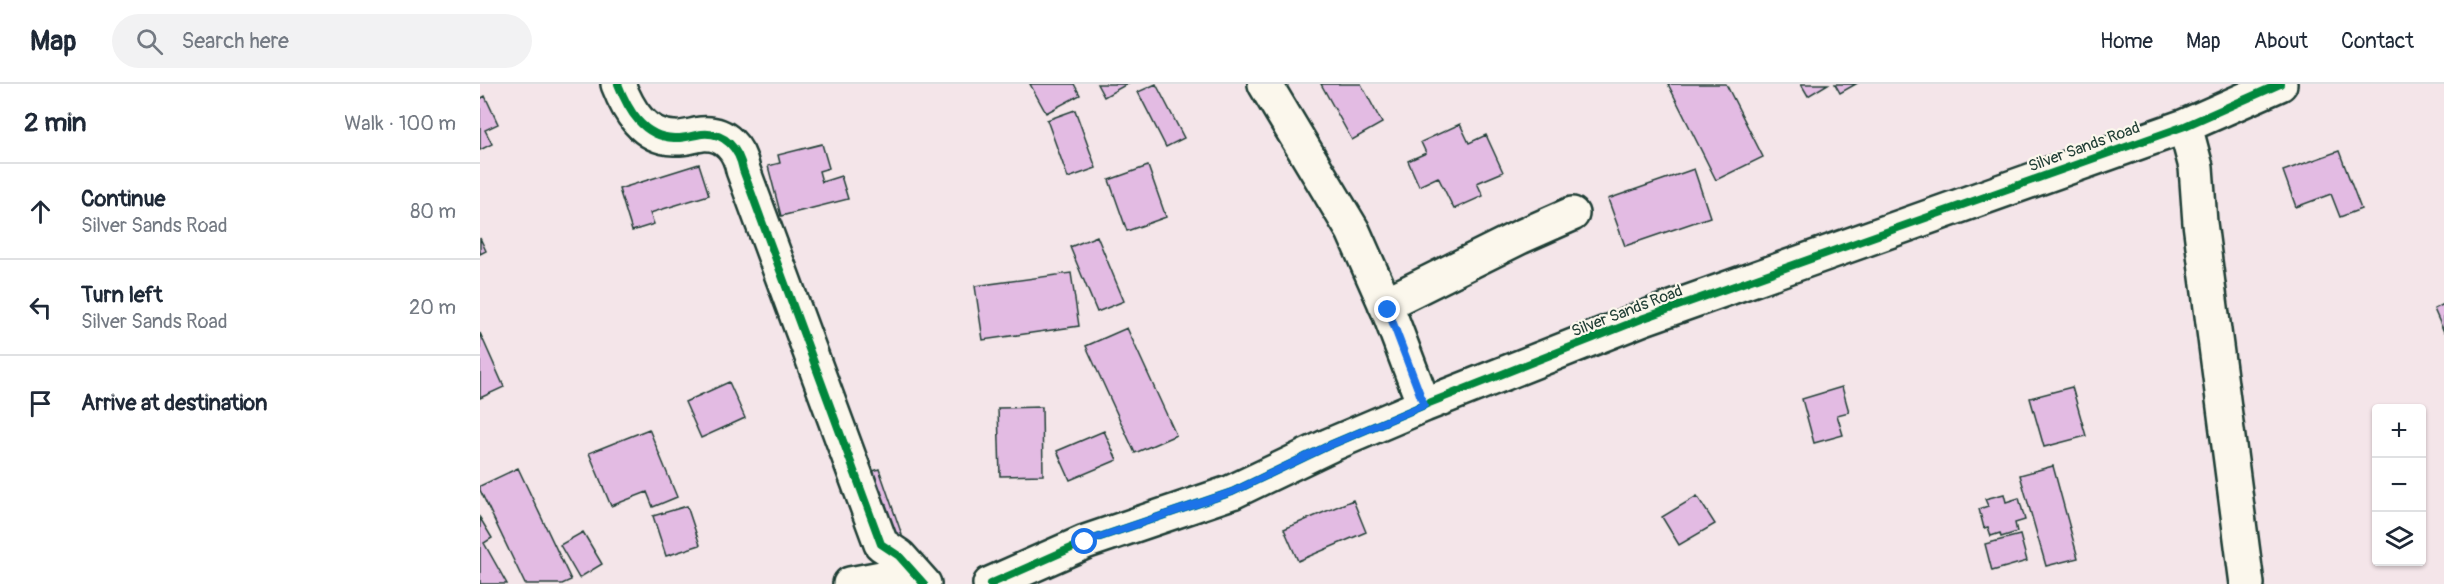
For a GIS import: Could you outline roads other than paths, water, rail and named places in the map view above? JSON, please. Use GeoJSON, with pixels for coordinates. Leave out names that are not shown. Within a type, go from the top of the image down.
{"type":"FeatureCollection","features":[{"type":"Feature","properties":{"kind":"street"},"geometry":{"type":"LineString","coordinates":[[618,84],[631,113],[642,125],[656,134],[673,138],[690,138],[701,134],[714,135],[725,139],[734,147],[740,158],[880,544],[898,556],[919,578]]}},
{"type":"Feature","properties":{"kind":"street"},"geometry":{"type":"LineString","coordinates":[[1265,84],[1353,231],[1385,304],[1424,405]]}},
{"type":"Feature","properties":{"kind":"street","name":"Silver Sands Road"},"geometry":{"type":"LineString","coordinates":[[990,584],[1085,542],[1232,492],[1330,445],[1424,405],[1644,318],[2185,126],[2280,84]]}},
{"type":"Feature","properties":{"kind":"street"},"geometry":{"type":"LineString","coordinates":[[2185,126],[2196,167],[2200,223],[2247,584]]}},
{"type":"Feature","properties":{"kind":"street"},"geometry":{"type":"LineString","coordinates":[[1385,304],[1520,237],[1572,214]]}},
{"type":"Feature","properties":{"kind":"street"},"geometry":{"type":"LineString","coordinates":[[850,584],[919,578]]}}]}
